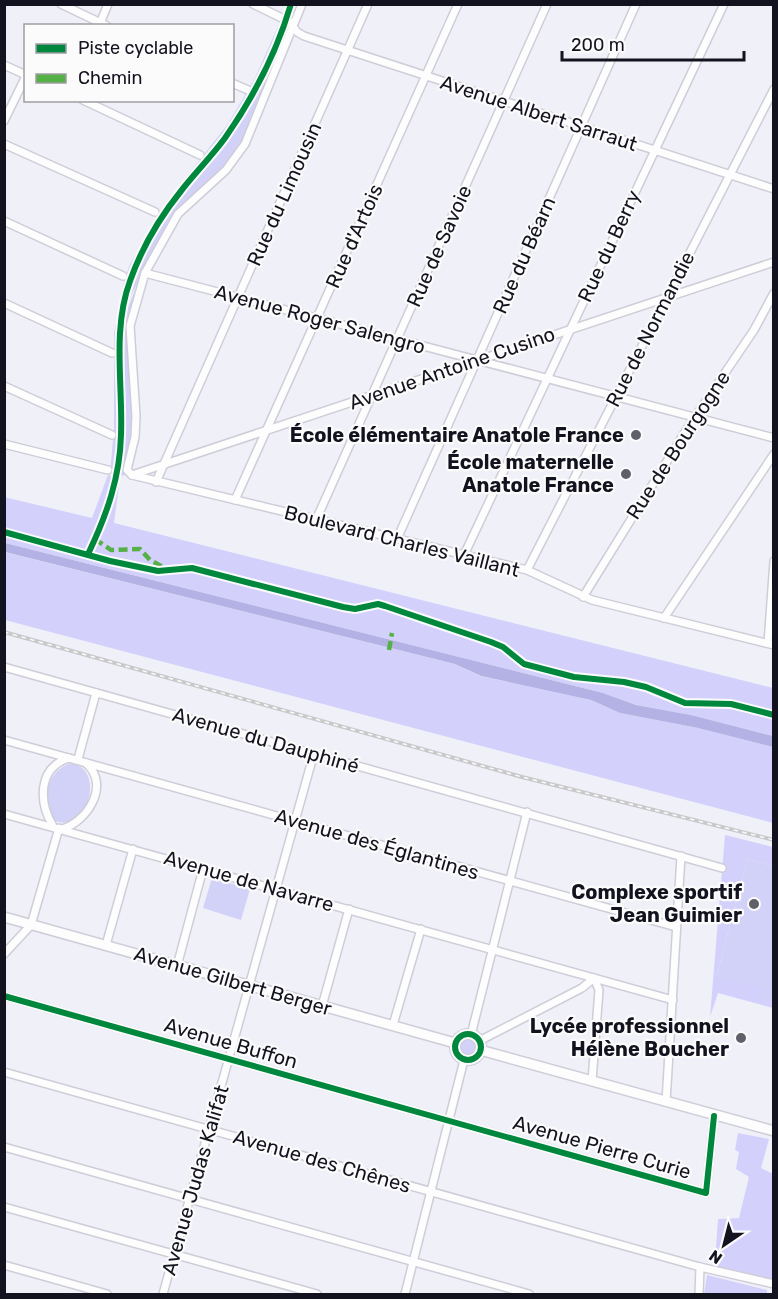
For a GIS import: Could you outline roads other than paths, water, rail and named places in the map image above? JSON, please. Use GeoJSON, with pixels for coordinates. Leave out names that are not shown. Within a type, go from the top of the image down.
{"type":"FeatureCollection","features":[{"type":"Feature","properties":{"kind":"street"},"geometry":{"type":"LineString","coordinates":[[61,4],[102,24],[108,4]]}},
{"type":"Feature","properties":{"kind":"street","name":"Avenue Albert Sarraut"},"geometry":{"type":"LineString","coordinates":[[253,4],[290,22],[293,28],[304,36],[774,189]]}},
{"type":"Feature","properties":{"kind":"street"},"geometry":{"type":"LineString","coordinates":[[132,475],[127,470],[135,437],[136,416],[130,326],[145,273],[178,214],[226,170],[245,144],[302,4]]}},
{"type":"Feature","properties":{"kind":"street","name":"Rue du Limousin"},"geometry":{"type":"LineString","coordinates":[[156,482],[368,4]]}},
{"type":"Feature","properties":{"kind":"street","name":"Rue d'Artois"},"geometry":{"type":"LineString","coordinates":[[235,500],[458,4]]}},
{"type":"Feature","properties":{"kind":"street","name":"Rue de Savoie"},"geometry":{"type":"LineString","coordinates":[[316,520],[547,4]]}},
{"type":"Feature","properties":{"kind":"street","name":"Rue du Béarn"},"geometry":{"type":"LineString","coordinates":[[397,539],[636,4]]}},
{"type":"Feature","properties":{"kind":"street","name":"Rue du Berry"},"geometry":{"type":"LineString","coordinates":[[464,555],[724,4]]}},
{"type":"Feature","properties":{"kind":"street"},"geometry":{"type":"LineString","coordinates":[[4,65],[24,74]]}},
{"type":"Feature","properties":{"kind":"street"},"geometry":{"type":"LineString","coordinates":[[4,121],[24,79]]}},
{"type":"Feature","properties":{"kind":"street"},"geometry":{"type":"LineString","coordinates":[[234,84],[248,90]]}},
{"type":"Feature","properties":{"kind":"street","name":"Rue de Normandie"},"geometry":{"type":"LineString","coordinates":[[527,570],[774,89]]}},
{"type":"Feature","properties":{"kind":"street"},"geometry":{"type":"LineString","coordinates":[[87,102],[200,155]]}},
{"type":"Feature","properties":{"kind":"street"},"geometry":{"type":"LineString","coordinates":[[4,144],[155,212]]}},
{"type":"Feature","properties":{"kind":"street"},"geometry":{"type":"LineString","coordinates":[[4,221],[123,276]]}},
{"type":"Feature","properties":{"kind":"street","name":"Avenue Antoine Cusino"},"geometry":{"type":"LineString","coordinates":[[132,475],[774,262]]}},
{"type":"Feature","properties":{"kind":"street","name":"Avenue Roger Salengro"},"geometry":{"type":"LineString","coordinates":[[145,273],[774,438]]}},
{"type":"Feature","properties":{"kind":"street","name":"Rue de Bourgogne"},"geometry":{"type":"LineString","coordinates":[[583,597],[694,417],[754,330],[774,293]]}},
{"type":"Feature","properties":{"kind":"street"},"geometry":{"type":"LineString","coordinates":[[4,303],[112,353]]}},
{"type":"Feature","properties":{"kind":"street"},"geometry":{"type":"LineString","coordinates":[[4,386],[112,435]]}},
{"type":"Feature","properties":{"kind":"street"},"geometry":{"type":"LineString","coordinates":[[4,444],[108,470]]}},
{"type":"Feature","properties":{"kind":"street"},"geometry":{"type":"LineString","coordinates":[[664,618],[774,454]]}},
{"type":"Feature","properties":{"kind":"street","name":"Boulevard Charles Vaillant"},"geometry":{"type":"LineString","coordinates":[[132,475],[527,570],[583,597],[771,644]]}},
{"type":"Feature","properties":{"kind":"street"},"geometry":{"type":"LineString","coordinates":[[771,644],[774,561]]}},
{"type":"Feature","properties":{"kind":"street","name":"Avenue du Dauphiné"},"geometry":{"type":"LineString","coordinates":[[4,667],[722,868]]}},
{"type":"Feature","properties":{"kind":"street"},"geometry":{"type":"LineString","coordinates":[[78,759],[96,693]]}},
{"type":"Feature","properties":{"kind":"street","name":"Avenue des Églantines"},"geometry":{"type":"LineString","coordinates":[[4,740],[676,927]]}},
{"type":"Feature","properties":{"kind":"street","name":"Avenue Judas Kalifat"},"geometry":{"type":"LineString","coordinates":[[163,1294],[314,753]]}},
{"type":"Feature","properties":{"kind":"street"},"geometry":{"type":"LineString","coordinates":[[4,954],[31,925],[58,828],[42,803],[45,782],[50,771],[61,761],[78,759],[93,772],[95,796],[86,815],[74,825],[58,828]]}},
{"type":"Feature","properties":{"kind":"street"},"geometry":{"type":"LineString","coordinates":[[527,812],[493,950],[477,1042],[475,1058],[464,1060],[457,1055],[455,1043],[460,1037],[477,1042],[592,1081],[774,1131]]}},
{"type":"Feature","properties":{"kind":"street","name":"Avenue de Navarre"},"geometry":{"type":"LineString","coordinates":[[4,814],[673,1000]]}},
{"type":"Feature","properties":{"kind":"street"},"geometry":{"type":"LineString","coordinates":[[106,945],[133,849]]}},
{"type":"Feature","properties":{"kind":"street"},"geometry":{"type":"LineString","coordinates":[[666,1102],[681,856]]}},
{"type":"Feature","properties":{"kind":"street"},"geometry":{"type":"LineString","coordinates":[[177,966],[203,869]]}},
{"type":"Feature","properties":{"kind":"street"},"geometry":{"type":"LineString","coordinates":[[321,1006],[349,909]]}},
{"type":"Feature","properties":{"kind":"street","name":"Avenue Gilbert Berger"},"geometry":{"type":"LineString","coordinates":[[8,918],[455,1043]]}},
{"type":"Feature","properties":{"kind":"street"},"geometry":{"type":"LineString","coordinates":[[393,1025],[421,929]]}},
{"type":"Feature","properties":{"kind":"street"},"geometry":{"type":"LineString","coordinates":[[477,1042],[582,988],[594,978],[599,990],[592,1081]]}},
{"type":"Feature","properties":{"kind":"street","name":"Avenue Buffon"},"geometry":{"type":"LineString","coordinates":[[4,996],[449,1122]]}},
{"type":"Feature","properties":{"kind":"street"},"geometry":{"type":"LineString","coordinates":[[405,1294],[464,1060]]}},
{"type":"Feature","properties":{"kind":"street","name":"Avenue des Chênes"},"geometry":{"type":"LineString","coordinates":[[4,1072],[700,1267],[774,1284]]}},
{"type":"Feature","properties":{"kind":"street","name":"Avenue Pierre Curie"},"geometry":{"type":"LineString","coordinates":[[449,1122],[706,1193],[714,1116]]}},
{"type":"Feature","properties":{"kind":"street"},"geometry":{"type":"LineString","coordinates":[[4,1147],[529,1294]]}},
{"type":"Feature","properties":{"kind":"street"},"geometry":{"type":"LineString","coordinates":[[4,1207],[317,1294]]}},
{"type":"Feature","properties":{"kind":"street"},"geometry":{"type":"LineString","coordinates":[[4,1265],[107,1294]]}},
{"type":"Feature","properties":{"kind":"street"},"geometry":{"type":"LineString","coordinates":[[699,1294],[700,1267]]}},
{"type":"Feature","properties":{"kind":"railway"},"geometry":{"type":"LineString","coordinates":[[4,632],[522,777],[774,840]]}},
{"type":"Feature","properties":{"kind":"place","name":"École élémentaire Anatole France"},"geometry":{"type":"Point","coordinates":[636,435]}},
{"type":"Feature","properties":{"kind":"place","name":"École maternelle Anatole France"},"geometry":{"type":"Point","coordinates":[626,474]}},
{"type":"Feature","properties":{"kind":"place","name":"Complexe sportif Jean Guimier"},"geometry":{"type":"Point","coordinates":[754,904]}},
{"type":"Feature","properties":{"kind":"place","name":"Lycée professionnel Hélène Boucher"},"geometry":{"type":"Point","coordinates":[741,1038]}}]}
